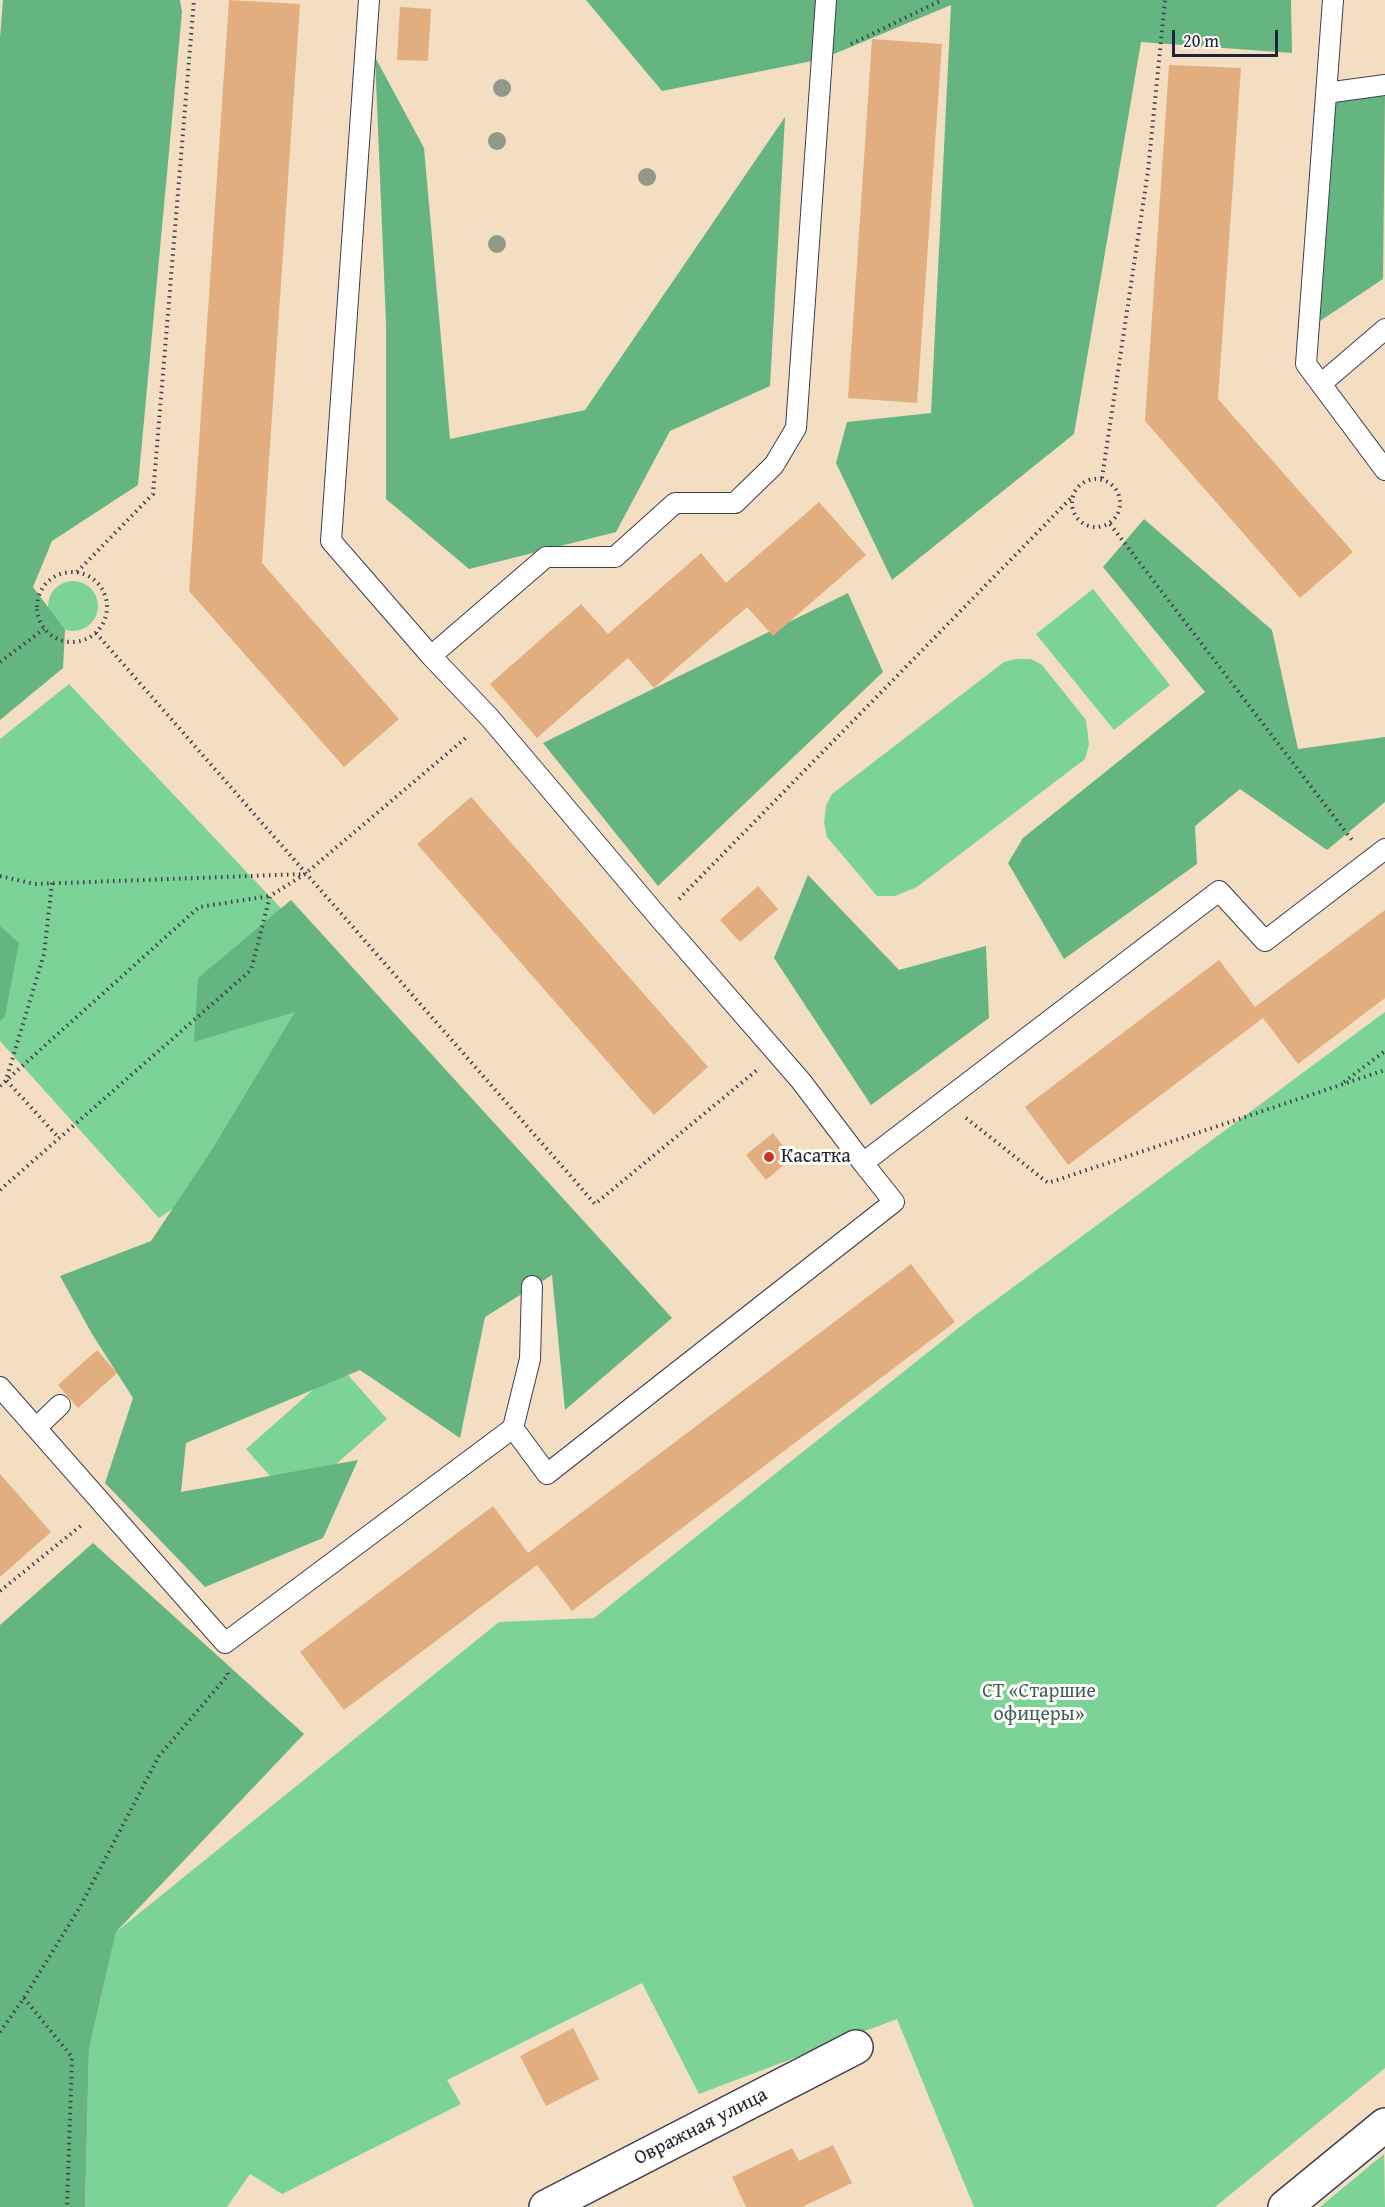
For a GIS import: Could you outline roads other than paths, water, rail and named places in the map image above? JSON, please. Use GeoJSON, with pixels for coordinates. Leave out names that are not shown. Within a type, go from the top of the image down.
{"type":"FeatureCollection","features":[{"type":"Feature","properties":{"kind":"street","name":"Овражная улица"},"geometry":{"type":"LineString","coordinates":[[546,2207],[856,2047]]}},
{"type":"Feature","properties":{"kind":"street"},"geometry":{"type":"LineString","coordinates":[[1285,2207],[1384,2129]]}},
{"type":"Feature","properties":{"kind":"lane"},"geometry":{"type":"LineString","coordinates":[[369,0],[331,542],[431,656],[489,717],[801,1082],[894,1202],[547,1474],[513,1428]]}},
{"type":"Feature","properties":{"kind":"lane"},"geometry":{"type":"LineString","coordinates":[[431,656],[546,557],[615,557],[675,503],[735,503],[774,465],[796,428],[826,0]]}},
{"type":"Feature","properties":{"kind":"lane"},"geometry":{"type":"LineString","coordinates":[[1333,0],[1306,364],[1385,470]]}},
{"type":"Feature","properties":{"kind":"lane"},"geometry":{"type":"LineString","coordinates":[[1326,93],[1385,85]]}},
{"type":"Feature","properties":{"kind":"lane"},"geometry":{"type":"LineString","coordinates":[[1322,383],[1385,329]]}},
{"type":"Feature","properties":{"kind":"lane"},"geometry":{"type":"LineString","coordinates":[[863,1163],[1220,891],[1265,941],[1385,849]]}},
{"type":"Feature","properties":{"kind":"lane"},"geometry":{"type":"LineString","coordinates":[[0,1387],[225,1643],[513,1428],[530,1359],[532,1286]]}},
{"type":"Feature","properties":{"kind":"lane"},"geometry":{"type":"LineString","coordinates":[[36,1428],[60,1405]]}},
{"type":"Feature","properties":{"kind":"place","name":"Касатка"},"geometry":{"type":"Point","coordinates":[769,1157]}},
{"type":"Feature","properties":{"kind":"park label","name":"СТ «Старшие офицеры»"},"geometry":{"type":"Point","coordinates":[1039,1704]}}]}
